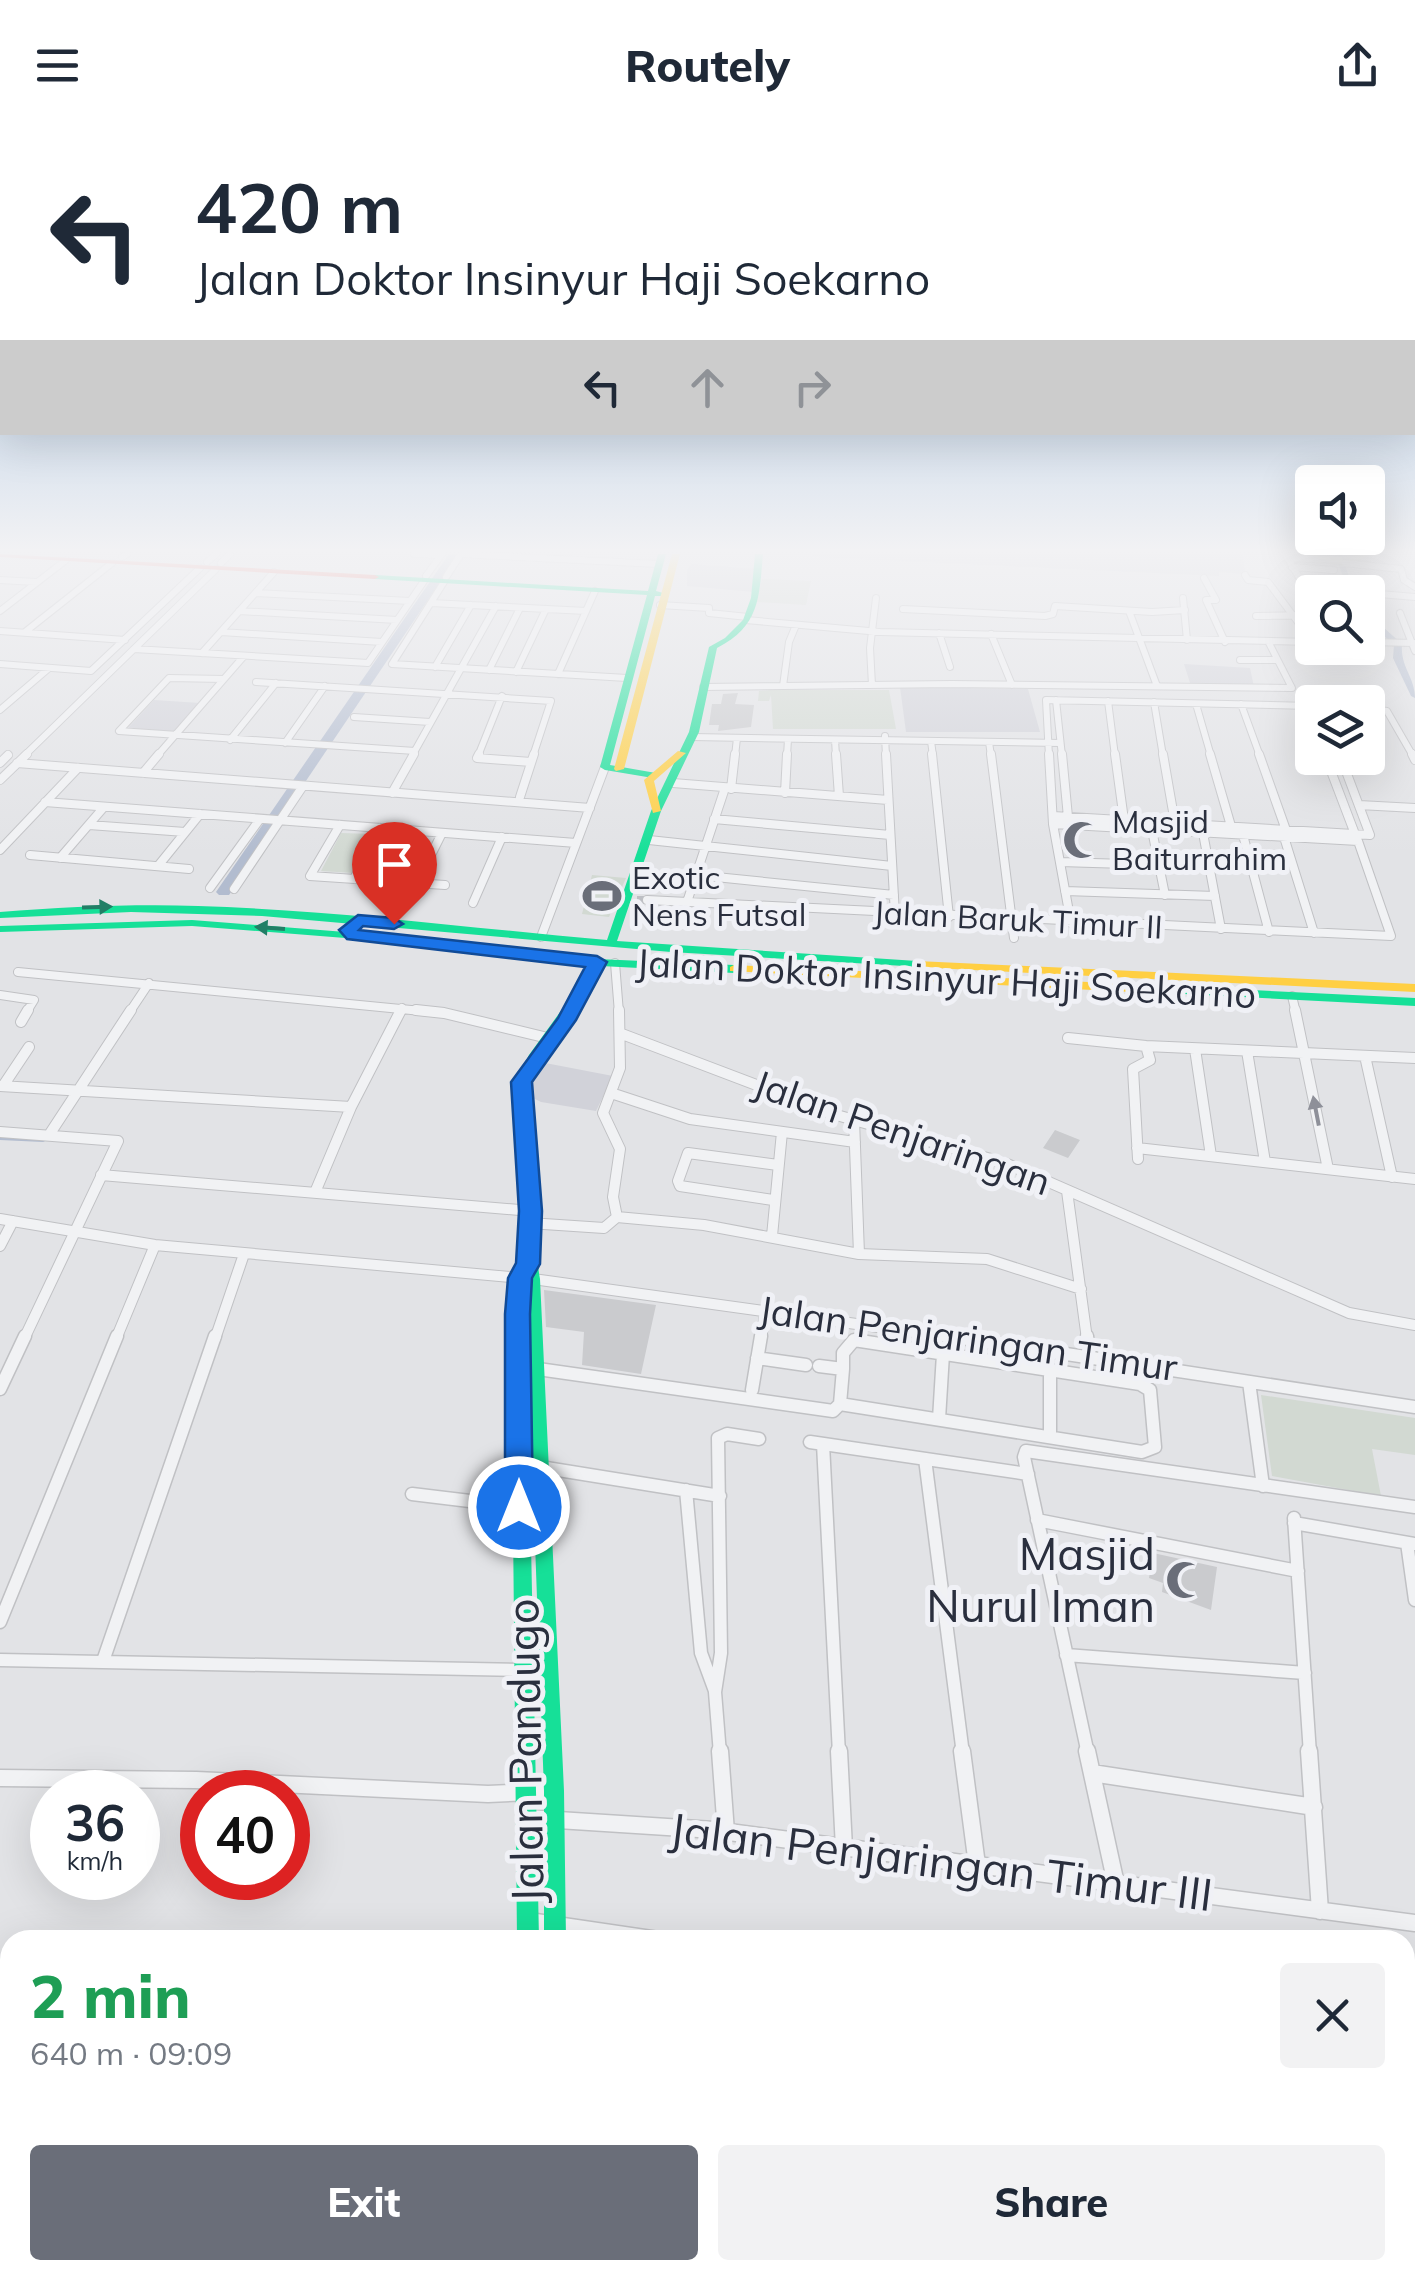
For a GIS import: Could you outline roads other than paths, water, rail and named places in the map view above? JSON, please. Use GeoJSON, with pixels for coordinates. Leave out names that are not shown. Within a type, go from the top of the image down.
{"type":"FeatureCollection","features":[{"type":"Feature","properties":{"kind":"street"},"geometry":{"type":"LineString","coordinates":[[0,664],[91,671],[109,654]]}},
{"type":"Feature","properties":{"kind":"street"},"geometry":{"type":"LineString","coordinates":[[0,780],[129,654]]}},
{"type":"Feature","properties":{"kind":"street"},"geometry":{"type":"LineString","coordinates":[[209,654],[368,663],[374,654]]}},
{"type":"Feature","properties":{"kind":"street"},"geometry":{"type":"LineString","coordinates":[[398,654],[392,664],[627,678]]}},
{"type":"Feature","properties":{"kind":"street"},"geometry":{"type":"LineString","coordinates":[[435,667],[442,654]]}},
{"type":"Feature","properties":{"kind":"street"},"geometry":{"type":"LineString","coordinates":[[394,790],[469,654]]}},
{"type":"Feature","properties":{"kind":"street"},"geometry":{"type":"LineString","coordinates":[[489,670],[497,654]]}},
{"type":"Feature","properties":{"kind":"street"},"geometry":{"type":"LineString","coordinates":[[516,672],[524,654]]}},
{"type":"Feature","properties":{"kind":"street"},"geometry":{"type":"LineString","coordinates":[[558,674],[567,654]]}},
{"type":"Feature","properties":{"kind":"street"},"geometry":{"type":"LineString","coordinates":[[612,768],[627,678],[635,654]]}},
{"type":"Feature","properties":{"kind":"street"},"geometry":{"type":"LineString","coordinates":[[541,937],[591,805],[612,768],[641,654]]}},
{"type":"Feature","properties":{"kind":"street"},"geometry":{"type":"LineString","coordinates":[[611,944],[637,900],[656,811],[693,735],[711,654]]}},
{"type":"Feature","properties":{"kind":"street"},"geometry":{"type":"LineString","coordinates":[[783,686],[787,654]]}},
{"type":"Feature","properties":{"kind":"street"},"geometry":{"type":"LineString","coordinates":[[871,654],[872,685]]}},
{"type":"Feature","properties":{"kind":"street"},"geometry":{"type":"LineString","coordinates":[[945,654],[950,668]]}},
{"type":"Feature","properties":{"kind":"street"},"geometry":{"type":"LineString","coordinates":[[999,654],[1012,685]]}},
{"type":"Feature","properties":{"kind":"street"},"geometry":{"type":"LineString","coordinates":[[1144,654],[1157,686]]}},
{"type":"Feature","properties":{"kind":"street"},"geometry":{"type":"LineString","coordinates":[[703,687],[1290,688],[1273,654]]}},
{"type":"Feature","properties":{"kind":"street"},"geometry":{"type":"LineString","coordinates":[[146,771],[244,656]]}},
{"type":"Feature","properties":{"kind":"street"},"geometry":{"type":"LineString","coordinates":[[1240,660],[1276,660]]}},
{"type":"Feature","properties":{"kind":"street"},"geometry":{"type":"LineString","coordinates":[[0,675],[11,665]]}},
{"type":"Feature","properties":{"kind":"street"},"geometry":{"type":"LineString","coordinates":[[0,710],[48,668]]}},
{"type":"Feature","properties":{"kind":"street"},"geometry":{"type":"LineString","coordinates":[[224,679],[169,678],[119,731],[415,751]]}},
{"type":"Feature","properties":{"kind":"street"},"geometry":{"type":"LineString","coordinates":[[256,682],[551,701],[520,797]]}},
{"type":"Feature","properties":{"kind":"street"},"geometry":{"type":"LineString","coordinates":[[230,740],[276,683]]}},
{"type":"Feature","properties":{"kind":"street"},"geometry":{"type":"LineString","coordinates":[[285,743],[325,686]]}},
{"type":"Feature","properties":{"kind":"street"},"geometry":{"type":"LineString","coordinates":[[502,696],[476,758],[531,762]]}},
{"type":"Feature","properties":{"kind":"street"},"geometry":{"type":"LineString","coordinates":[[1071,923],[1053,820],[1046,700],[1295,706]]}},
{"type":"Feature","properties":{"kind":"street"},"geometry":{"type":"LineString","coordinates":[[1056,700],[1068,816]]}},
{"type":"Feature","properties":{"kind":"street"},"geometry":{"type":"LineString","coordinates":[[1108,701],[1124,820]]}},
{"type":"Feature","properties":{"kind":"street"},"geometry":{"type":"LineString","coordinates":[[1154,702],[1176,823]]}},
{"type":"Feature","properties":{"kind":"street"},"geometry":{"type":"LineString","coordinates":[[1196,704],[1231,826]]}},
{"type":"Feature","properties":{"kind":"street"},"geometry":{"type":"LineString","coordinates":[[1240,704],[1285,833],[1314,934]]}},
{"type":"Feature","properties":{"kind":"street"},"geometry":{"type":"LineString","coordinates":[[1385,711],[1415,760]]}},
{"type":"Feature","properties":{"kind":"street"},"geometry":{"type":"LineString","coordinates":[[354,718],[430,722]]}},
{"type":"Feature","properties":{"kind":"street"},"geometry":{"type":"LineString","coordinates":[[693,735],[1060,740]]}},
{"type":"Feature","properties":{"kind":"street"},"geometry":{"type":"LineString","coordinates":[[693,735],[1048,740]]}},
{"type":"Feature","properties":{"kind":"street"},"geometry":{"type":"LineString","coordinates":[[885,737],[895,915]]}},
{"type":"Feature","properties":{"kind":"street"},"geometry":{"type":"LineString","coordinates":[[687,902],[728,788],[737,738]]}},
{"type":"Feature","properties":{"kind":"street"},"geometry":{"type":"LineString","coordinates":[[785,793],[788,739]]}},
{"type":"Feature","properties":{"kind":"street"},"geometry":{"type":"LineString","coordinates":[[835,740],[839,796]]}},
{"type":"Feature","properties":{"kind":"street"},"geometry":{"type":"LineString","coordinates":[[931,741],[949,917]]}},
{"type":"Feature","properties":{"kind":"street"},"geometry":{"type":"LineString","coordinates":[[989,742],[1014,938]]}},
{"type":"Feature","properties":{"kind":"street"},"geometry":{"type":"LineString","coordinates":[[656,811],[649,786],[653,775],[682,753]]}},
{"type":"Feature","properties":{"kind":"street"},"geometry":{"type":"LineString","coordinates":[[0,763],[4,755]]}},
{"type":"Feature","properties":{"kind":"street"},"geometry":{"type":"LineString","coordinates":[[19,761],[146,771]]}},
{"type":"Feature","properties":{"kind":"street"},"geometry":{"type":"LineString","coordinates":[[19,761],[591,805]]}},
{"type":"Feature","properties":{"kind":"street"},"geometry":{"type":"LineString","coordinates":[[0,850],[78,768]]}},
{"type":"Feature","properties":{"kind":"street"},"geometry":{"type":"LineString","coordinates":[[612,768],[653,775]]}},
{"type":"Feature","properties":{"kind":"street"},"geometry":{"type":"LineString","coordinates":[[1332,775],[1356,837]]}},
{"type":"Feature","properties":{"kind":"street"},"geometry":{"type":"LineString","coordinates":[[1053,820],[1068,816],[1285,833],[1370,835],[1348,775]]}},
{"type":"Feature","properties":{"kind":"street"},"geometry":{"type":"LineString","coordinates":[[673,782],[888,800]]}},
{"type":"Feature","properties":{"kind":"street"},"geometry":{"type":"LineString","coordinates":[[210,888],[298,783]]}},
{"type":"Feature","properties":{"kind":"street"},"geometry":{"type":"LineString","coordinates":[[394,790],[591,805]]}},
{"type":"Feature","properties":{"kind":"street"},"geometry":{"type":"LineString","coordinates":[[46,802],[576,843]]}},
{"type":"Feature","properties":{"kind":"street"},"geometry":{"type":"LineString","coordinates":[[60,858],[104,807]]}},
{"type":"Feature","properties":{"kind":"street"},"geometry":{"type":"LineString","coordinates":[[1361,809],[1415,811]]}},
{"type":"Feature","properties":{"kind":"street"},"geometry":{"type":"LineString","coordinates":[[158,866],[200,814]]}},
{"type":"Feature","properties":{"kind":"street"},"geometry":{"type":"LineString","coordinates":[[714,819],[890,835]]}},
{"type":"Feature","properties":{"kind":"street"},"geometry":{"type":"LineString","coordinates":[[234,889],[270,820]]}},
{"type":"Feature","properties":{"kind":"street"},"geometry":{"type":"LineString","coordinates":[[1053,820],[1152,830],[1285,833]]}},
{"type":"Feature","properties":{"kind":"street"},"geometry":{"type":"LineString","coordinates":[[88,825],[185,832]]}},
{"type":"Feature","properties":{"kind":"street"},"geometry":{"type":"LineString","coordinates":[[340,825],[310,876],[445,885]]}},
{"type":"Feature","properties":{"kind":"street"},"geometry":{"type":"LineString","coordinates":[[354,879],[380,828]]}},
{"type":"Feature","properties":{"kind":"street"},"geometry":{"type":"LineString","coordinates":[[1152,830],[1165,894]]}},
{"type":"Feature","properties":{"kind":"street"},"geometry":{"type":"LineString","coordinates":[[417,883],[442,832]]}},
{"type":"Feature","properties":{"kind":"street"},"geometry":{"type":"LineString","coordinates":[[1203,832],[1221,929]]}},
{"type":"Feature","properties":{"kind":"street"},"geometry":{"type":"LineString","coordinates":[[1243,835],[1270,932]]}},
{"type":"Feature","properties":{"kind":"street"},"geometry":{"type":"LineString","coordinates":[[474,903],[502,837]]}},
{"type":"Feature","properties":{"kind":"street","name":"Jalan Baruk Timur II"},"geometry":{"type":"LineString","coordinates":[[637,900],[1390,936],[1356,837]]}},
{"type":"Feature","properties":{"kind":"street"},"geometry":{"type":"LineString","coordinates":[[649,840],[892,866]]}},
{"type":"Feature","properties":{"kind":"street"},"geometry":{"type":"LineString","coordinates":[[30,855],[189,869]]}},
{"type":"Feature","properties":{"kind":"street"},"geometry":{"type":"LineString","coordinates":[[1060,862],[1159,865]]}},
{"type":"Feature","properties":{"kind":"street"},"geometry":{"type":"LineString","coordinates":[[696,875],[894,895]]}},
{"type":"Feature","properties":{"kind":"street"},"geometry":{"type":"LineString","coordinates":[[1065,891],[1215,896]]}},
{"type":"Feature","properties":{"kind":"street","name":"Jalan Doktor Insinyur Haji Soekarno"},"geometry":{"type":"LineString","coordinates":[[0,915],[154,906],[319,925],[541,937],[854,968]]}},
{"type":"Feature","properties":{"kind":"street","name":"Jalan Doktor Insinyur Haji Soekarno"},"geometry":{"type":"LineString","coordinates":[[0,929],[151,922],[319,925]]}},
{"type":"Feature","properties":{"kind":"street","name":"Jalan Doktor Insinyur Haji Soekarno"},"geometry":{"type":"LineString","coordinates":[[356,928],[597,962],[891,969],[1404,997]]}},
{"type":"Feature","properties":{"kind":"street","name":"Jalan Pandugo"},"geometry":{"type":"LineString","coordinates":[[528,1930],[519,1507],[520,1367],[530,1217],[522,1082],[591,980],[597,962]]}},
{"type":"Feature","properties":{"kind":"street"},"geometry":{"type":"LineString","coordinates":[[615,963],[622,1034],[618,1079],[602,1112],[604,1124],[620,1149],[614,1197],[617,1218]]}},
{"type":"Feature","properties":{"kind":"street","name":"Jalan Doktor Insinyur Haji Soekarno"},"geometry":{"type":"LineString","coordinates":[[891,969],[1292,996],[1404,997],[1415,988]]}},
{"type":"Feature","properties":{"kind":"street"},"geometry":{"type":"LineString","coordinates":[[18,972],[444,1013],[552,1039]]}},
{"type":"Feature","properties":{"kind":"street"},"geometry":{"type":"LineString","coordinates":[[49,1135],[149,983]]}},
{"type":"Feature","properties":{"kind":"street"},"geometry":{"type":"LineString","coordinates":[[0,994],[34,1000],[21,1022]]}},
{"type":"Feature","properties":{"kind":"street"},"geometry":{"type":"LineString","coordinates":[[1292,996],[1328,1169]]}},
{"type":"Feature","properties":{"kind":"street"},"geometry":{"type":"LineString","coordinates":[[316,1190],[351,1107],[402,1008]]}},
{"type":"Feature","properties":{"kind":"street","name":"Jalan Penjaringan"},"geometry":{"type":"LineString","coordinates":[[622,1034],[854,1120],[1005,1164],[1349,1313],[1415,1325]]}},
{"type":"Feature","properties":{"kind":"street"},"geometry":{"type":"LineString","coordinates":[[1068,1038],[1146,1046],[1415,1058]]}},
{"type":"Feature","properties":{"kind":"street"},"geometry":{"type":"LineString","coordinates":[[1146,1046],[1150,1060],[1133,1069],[1138,1153],[1210,1156],[1415,1179]]}},
{"type":"Feature","properties":{"kind":"street"},"geometry":{"type":"LineString","coordinates":[[1,1086],[30,1047]]}},
{"type":"Feature","properties":{"kind":"street"},"geometry":{"type":"LineString","coordinates":[[1195,1048],[1210,1156]]}},
{"type":"Feature","properties":{"kind":"street"},"geometry":{"type":"LineString","coordinates":[[1247,1051],[1265,1162]]}},
{"type":"Feature","properties":{"kind":"street"},"geometry":{"type":"LineString","coordinates":[[1365,1056],[1392,1176]]}},
{"type":"Feature","properties":{"kind":"street"},"geometry":{"type":"LineString","coordinates":[[1,1086],[351,1107]]}},
{"type":"Feature","properties":{"kind":"street"},"geometry":{"type":"LineString","coordinates":[[610,1093],[690,1119],[855,1142]]}},
{"type":"Feature","properties":{"kind":"street"},"geometry":{"type":"LineString","coordinates":[[854,1120],[859,1254]]}},
{"type":"Feature","properties":{"kind":"street"},"geometry":{"type":"LineString","coordinates":[[0,1132],[118,1141],[0,1389]]}},
{"type":"Feature","properties":{"kind":"street"},"geometry":{"type":"LineString","coordinates":[[772,1236],[782,1132]]}},
{"type":"Feature","properties":{"kind":"street"},"geometry":{"type":"LineString","coordinates":[[774,1200],[680,1186],[678,1182],[688,1153],[778,1165]]}},
{"type":"Feature","properties":{"kind":"street"},"geometry":{"type":"LineString","coordinates":[[101,1176],[316,1190],[604,1228],[617,1218],[704,1225],[859,1254],[987,1259],[1081,1288]]}},
{"type":"Feature","properties":{"kind":"street"},"geometry":{"type":"LineString","coordinates":[[1067,1191],[1088,1355]]}},
{"type":"Feature","properties":{"kind":"street","name":"Jalan Penjaringan Timur"},"geometry":{"type":"LineString","coordinates":[[0,1219],[155,1245],[527,1279],[766,1309],[1415,1406]]}},
{"type":"Feature","properties":{"kind":"street"},"geometry":{"type":"LineString","coordinates":[[0,1246],[13,1220]]}},
{"type":"Feature","properties":{"kind":"street"},"geometry":{"type":"LineString","coordinates":[[0,1622],[155,1245]]}},
{"type":"Feature","properties":{"kind":"street"},"geometry":{"type":"LineString","coordinates":[[103,1661],[244,1254]]}},
{"type":"Feature","properties":{"kind":"street","name":"Jalan Pandugo"},"geometry":{"type":"LineString","coordinates":[[527,1279],[536,1369],[554,1791],[555,1930]]}},
{"type":"Feature","properties":{"kind":"street"},"geometry":{"type":"LineString","coordinates":[[752,1390],[766,1309]]}},
{"type":"Feature","properties":{"kind":"street"},"geometry":{"type":"LineString","coordinates":[[520,1367],[833,1411],[840,1404],[843,1353],[854,1340],[1140,1384],[1150,1390],[1155,1448],[1142,1452],[840,1404]]}},
{"type":"Feature","properties":{"kind":"street"},"geometry":{"type":"LineString","coordinates":[[939,1419],[943,1354]]}},
{"type":"Feature","properties":{"kind":"street"},"geometry":{"type":"LineString","coordinates":[[757,1358],[843,1369]]}},
{"type":"Feature","properties":{"kind":"street"},"geometry":{"type":"LineString","coordinates":[[1050,1370],[1050,1436]]}},
{"type":"Feature","properties":{"kind":"street"},"geometry":{"type":"LineString","coordinates":[[1249,1382],[1263,1486]]}},
{"type":"Feature","properties":{"kind":"street"},"geometry":{"type":"LineString","coordinates":[[726,1832],[715,1692],[721,1653],[718,1438],[727,1434],[759,1439]]}},
{"type":"Feature","properties":{"kind":"street"},"geometry":{"type":"LineString","coordinates":[[844,1848],[816,1443],[1028,1474]]}},
{"type":"Feature","properties":{"kind":"street"},"geometry":{"type":"LineString","coordinates":[[1116,1884],[1024,1457],[1032,1450],[1415,1508]]}},
{"type":"Feature","properties":{"kind":"street"},"geometry":{"type":"LineString","coordinates":[[926,1459],[978,1865]]}},
{"type":"Feature","properties":{"kind":"street"},"geometry":{"type":"LineString","coordinates":[[540,1468],[720,1496]]}},
{"type":"Feature","properties":{"kind":"street"},"geometry":{"type":"LineString","coordinates":[[686,1490],[701,1654],[715,1692]]}},
{"type":"Feature","properties":{"kind":"street"},"geometry":{"type":"LineString","coordinates":[[412,1494],[519,1507]]}},
{"type":"Feature","properties":{"kind":"street"},"geometry":{"type":"LineString","coordinates":[[1038,1520],[1298,1571]]}},
{"type":"Feature","properties":{"kind":"street"},"geometry":{"type":"LineString","coordinates":[[1320,1911],[1294,1521],[1411,1544],[1415,1600]]}},
{"type":"Feature","properties":{"kind":"street"},"geometry":{"type":"LineString","coordinates":[[1066,1655],[1304,1673]]}},
{"type":"Feature","properties":{"kind":"street"},"geometry":{"type":"LineString","coordinates":[[0,1660],[524,1670]]}},
{"type":"Feature","properties":{"kind":"street"},"geometry":{"type":"LineString","coordinates":[[1092,1773],[1314,1807]]}},
{"type":"Feature","properties":{"kind":"street"},"geometry":{"type":"LineString","coordinates":[[0,1778],[554,1791]]}},
{"type":"Feature","properties":{"kind":"street","name":"Jalan Penjaringan Timur III"},"geometry":{"type":"LineString","coordinates":[[526,1818],[726,1832],[1415,1924]]}},
{"type":"Feature","properties":{"kind":"street"},"geometry":{"type":"LineString","coordinates":[[528,1920],[550,1930]]}},
{"type":"Feature","properties":{"kind":"waterway"},"geometry":{"type":"LineString","coordinates":[[224,892],[386,654]]}},
{"type":"Feature","properties":{"kind":"waterway"},"geometry":{"type":"LineString","coordinates":[[1397,654],[1415,696]]}},
{"type":"Feature","properties":{"kind":"waterway"},"geometry":{"type":"LineString","coordinates":[[0,1138],[43,1140]]}},
{"type":"Feature","properties":{"kind":"tunnel"},"geometry":{"type":"LineString","coordinates":[[637,900],[647,900]]}},
{"type":"Feature","properties":{"kind":"place","name":"Masjid Baiturrahim"},"geometry":{"type":"Point","coordinates":[1082,840]}},
{"type":"Feature","properties":{"kind":"place","name":"Exotic Nens Futsal"},"geometry":{"type":"Point","coordinates":[602,896]}},
{"type":"Feature","properties":{"kind":"place","name":"Masjid Nurul Iman"},"geometry":{"type":"Point","coordinates":[1185,1580]}}]}
